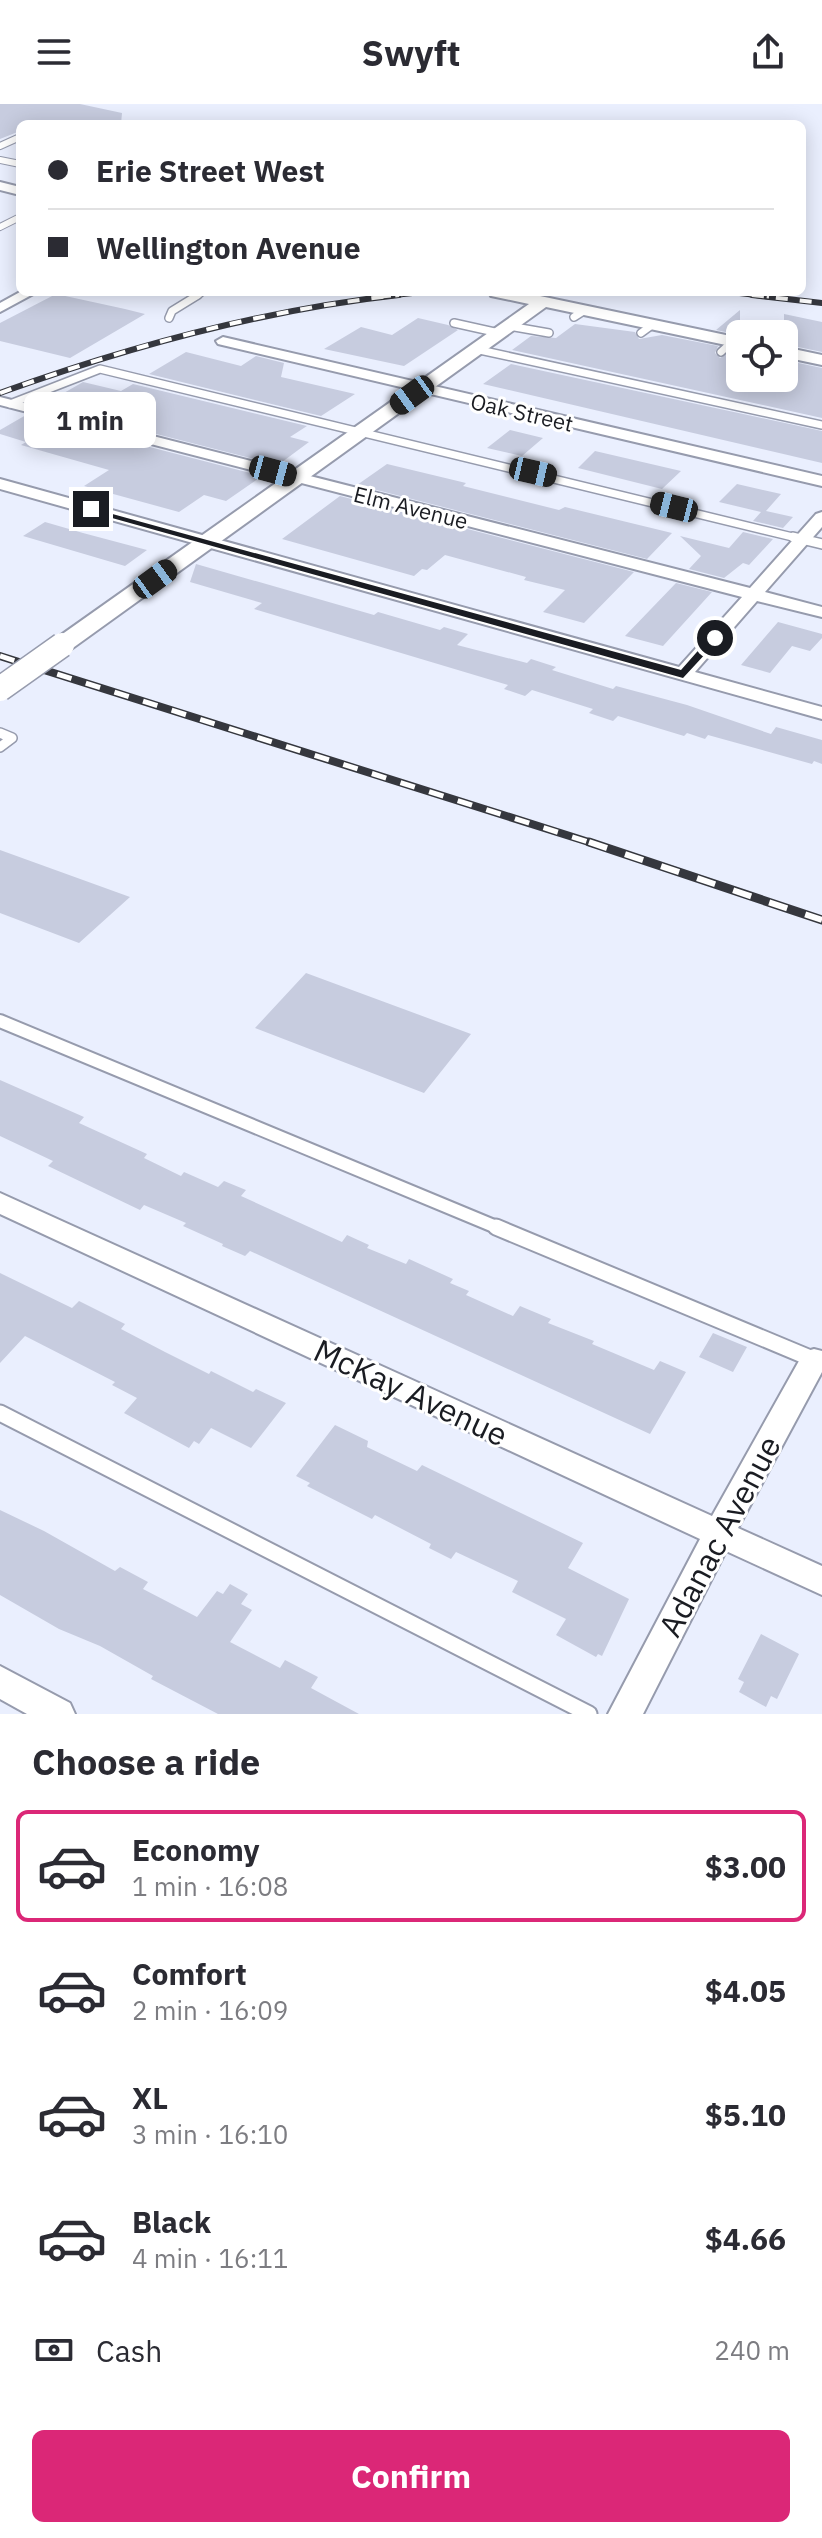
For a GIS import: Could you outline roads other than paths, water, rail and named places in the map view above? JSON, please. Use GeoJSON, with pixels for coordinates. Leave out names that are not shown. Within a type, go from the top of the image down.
{"type":"FeatureCollection","features":[{"type":"Feature","properties":{"kind":"street"},"geometry":{"type":"LineString","coordinates":[[0,308],[22,296]]}},
{"type":"Feature","properties":{"kind":"street"},"geometry":{"type":"LineString","coordinates":[[515,296],[579,314],[726,345]]}},
{"type":"Feature","properties":{"kind":"street"},"geometry":{"type":"LineString","coordinates":[[0,689],[543,302]]}},
{"type":"Feature","properties":{"kind":"street","name":"Oak Street"},"geometry":{"type":"LineString","coordinates":[[223,341],[822,481]]}},
{"type":"Feature","properties":{"kind":"street"},"geometry":{"type":"LineString","coordinates":[[798,355],[822,360]]}},
{"type":"Feature","properties":{"kind":"street","name":"Elm Avenue"},"geometry":{"type":"LineString","coordinates":[[5,403],[822,612]]}},
{"type":"Feature","properties":{"kind":"street"},"geometry":{"type":"LineString","coordinates":[[0,484],[822,713]]}},
{"type":"Feature","properties":{"kind":"street"},"geometry":{"type":"LineString","coordinates":[[683,674],[822,517]]}},
{"type":"Feature","properties":{"kind":"street","name":"McKay Avenue"},"geometry":{"type":"LineString","coordinates":[[0,1203],[822,1581]]}},
{"type":"Feature","properties":{"kind":"street","name":"Adanac Avenue"},"geometry":{"type":"LineString","coordinates":[[625,1714],[719,1533],[818,1361]]}},
{"type":"Feature","properties":{"kind":"street"},"geometry":{"type":"LineString","coordinates":[[0,1681],[58,1714]]}},
{"type":"Feature","properties":{"kind":"lane"},"geometry":{"type":"LineString","coordinates":[[169,318],[172,311],[196,296]]}},
{"type":"Feature","properties":{"kind":"lane"},"geometry":{"type":"LineString","coordinates":[[454,323],[549,333]]}},
{"type":"Feature","properties":{"kind":"lane"},"geometry":{"type":"LineString","coordinates":[[475,349],[822,425]]}},
{"type":"Feature","properties":{"kind":"lane"},"geometry":{"type":"LineString","coordinates":[[5,403],[100,369],[822,544]]}},
{"type":"Feature","properties":{"kind":"lane"},"geometry":{"type":"LineString","coordinates":[[0,733],[12,738],[0,747]]}},
{"type":"Feature","properties":{"kind":"lane"},"geometry":{"type":"LineString","coordinates":[[0,1021],[818,1361]]}},
{"type":"Feature","properties":{"kind":"lane"},"geometry":{"type":"LineString","coordinates":[[0,1413],[589,1714]]}},
{"type":"Feature","properties":{"kind":"railway"},"geometry":{"type":"LineString","coordinates":[[381,297],[390,296]]}},
{"type":"Feature","properties":{"kind":"railway"},"geometry":{"type":"LineString","coordinates":[[0,393],[98,360],[197,332],[297,310],[392,296]]}},
{"type":"Feature","properties":{"kind":"railway"},"geometry":{"type":"LineString","coordinates":[[761,296],[822,303]]}},
{"type":"Feature","properties":{"kind":"railway"},"geometry":{"type":"LineString","coordinates":[[761,296],[769,297]]}},
{"type":"Feature","properties":{"kind":"railway"},"geometry":{"type":"LineString","coordinates":[[0,656],[595,844]]}},
{"type":"Feature","properties":{"kind":"railway"},"geometry":{"type":"LineString","coordinates":[[589,842],[595,844]]}},
{"type":"Feature","properties":{"kind":"railway"},"geometry":{"type":"LineString","coordinates":[[595,844],[822,920]]}}]}
